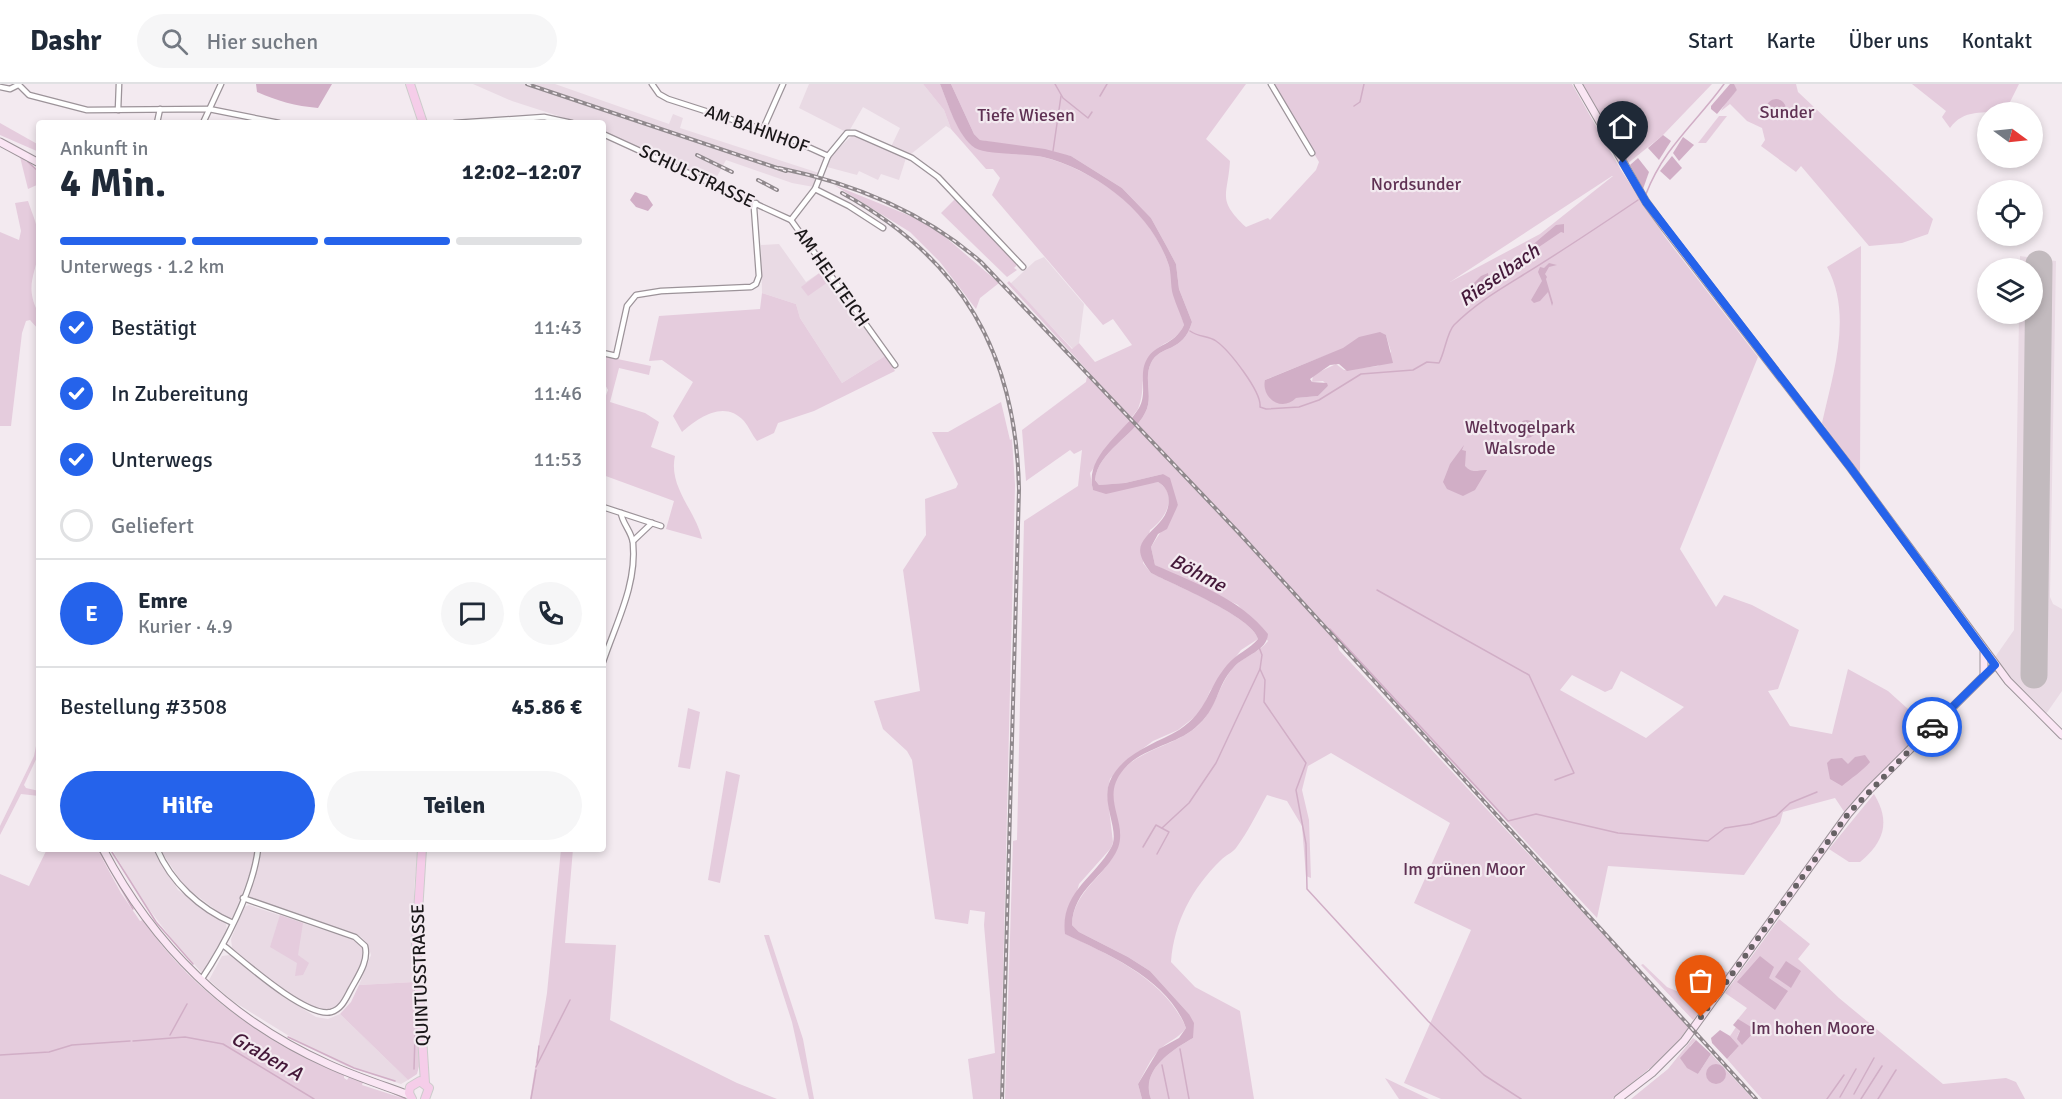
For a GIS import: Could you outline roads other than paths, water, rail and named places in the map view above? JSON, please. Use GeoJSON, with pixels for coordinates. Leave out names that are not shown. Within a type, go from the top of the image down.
{"type":"FeatureCollection","features":[{"type":"Feature","properties":{"kind":"main road"},"geometry":{"type":"LineString","coordinates":[[410,84],[422,120]]}},
{"type":"Feature","properties":{"kind":"main road","name":"QUINTUSSTRASSE"},"geometry":{"type":"LineString","coordinates":[[422,852],[416,944],[423,1065],[421,1082],[429,1091],[427,1098]]}},
{"type":"Feature","properties":{"kind":"main road"},"geometry":{"type":"LineString","coordinates":[[410,1094],[421,1082]]}},
{"type":"Feature","properties":{"kind":"street"},"geometry":{"type":"LineString","coordinates":[[118,111],[119,84]]}},
{"type":"Feature","properties":{"kind":"street"},"geometry":{"type":"LineString","coordinates":[[204,120],[221,84]]}},
{"type":"Feature","properties":{"kind":"street","name":"AM BAHNHOF"},"geometry":{"type":"LineString","coordinates":[[652,84],[659,94],[668,99],[763,129],[828,156],[850,132],[912,158],[942,182],[1023,267]]}},
{"type":"Feature","properties":{"kind":"street"},"geometry":{"type":"LineString","coordinates":[[763,129],[783,84]]}},
{"type":"Feature","properties":{"kind":"street"},"geometry":{"type":"LineString","coordinates":[[1271,84],[1312,153]]}},
{"type":"Feature","properties":{"kind":"street"},"geometry":{"type":"LineString","coordinates":[[1578,84],[1646,202],[1850,467],[1995,665],[2016,691],[2062,735]]}},
{"type":"Feature","properties":{"kind":"street"},"geometry":{"type":"LineString","coordinates":[[0,87],[10,89],[18,85],[29,94],[77,108],[118,111],[209,110],[263,120]]}},
{"type":"Feature","properties":{"kind":"street"},"geometry":{"type":"LineString","coordinates":[[158,120],[160,109]]}},
{"type":"Feature","properties":{"kind":"street"},"geometry":{"type":"LineString","coordinates":[[503,120],[551,117],[562,120]]}},
{"type":"Feature","properties":{"kind":"street","name":"SCHULSTRASSE"},"geometry":{"type":"LineString","coordinates":[[606,135],[791,220]]}},
{"type":"Feature","properties":{"kind":"street"},"geometry":{"type":"LineString","coordinates":[[0,142],[36,162]]}},
{"type":"Feature","properties":{"kind":"street","name":"AM HELLTEICH"},"geometry":{"type":"LineString","coordinates":[[828,156],[815,189],[791,220],[894,365]]}},
{"type":"Feature","properties":{"kind":"street"},"geometry":{"type":"LineString","coordinates":[[815,189],[849,206],[883,228]]}},
{"type":"Feature","properties":{"kind":"street"},"geometry":{"type":"LineString","coordinates":[[606,354],[616,356],[627,306],[636,296],[661,291],[751,287],[756,284],[759,276],[754,208],[756,203]]}},
{"type":"Feature","properties":{"kind":"street"},"geometry":{"type":"LineString","coordinates":[[606,508],[661,526]]}},
{"type":"Feature","properties":{"kind":"street"},"geometry":{"type":"LineString","coordinates":[[606,646],[630,586],[633,541],[621,513]]}},
{"type":"Feature","properties":{"kind":"street"},"geometry":{"type":"LineString","coordinates":[[633,541],[652,523]]}},
{"type":"Feature","properties":{"kind":"street"},"geometry":{"type":"LineString","coordinates":[[1984,650],[1984,675]]}},
{"type":"Feature","properties":{"kind":"street"},"geometry":{"type":"LineString","coordinates":[[1618,1099],[1652,1073],[1684,1041],[1862,798],[1995,665]]}},
{"type":"Feature","properties":{"kind":"street"},"geometry":{"type":"LineString","coordinates":[[105,852],[144,916],[201,981],[248,1019],[296,1048],[343,1071],[410,1094]]}},
{"type":"Feature","properties":{"kind":"street"},"geometry":{"type":"LineString","coordinates":[[159,852],[182,887],[208,908],[233,923]]}},
{"type":"Feature","properties":{"kind":"street"},"geometry":{"type":"LineString","coordinates":[[201,981],[223,945],[233,923],[257,852]]}},
{"type":"Feature","properties":{"kind":"street"},"geometry":{"type":"LineString","coordinates":[[223,945],[288,995],[321,1012],[336,1010],[344,1003],[365,961],[365,946],[355,937],[243,898]]}},
{"type":"Feature","properties":{"kind":"waterway"},"geometry":{"type":"LineString","coordinates":[[1055,84],[1063,98],[1088,118],[1092,112]]}},
{"type":"Feature","properties":{"kind":"waterway"},"geometry":{"type":"LineString","coordinates":[[1100,96],[1107,84]]}},
{"type":"Feature","properties":{"kind":"waterway"},"geometry":{"type":"LineString","coordinates":[[1354,106],[1360,102],[1364,84]]}},
{"type":"Feature","properties":{"kind":"waterway","name":"Rieselbach"},"geometry":{"type":"LineString","coordinates":[[1646,194],[1653,177],[1671,149],[1724,84]]}},
{"type":"Feature","properties":{"kind":"waterway"},"geometry":{"type":"LineString","coordinates":[[1053,151],[1061,96]]}},
{"type":"Feature","properties":{"kind":"waterway"},"geometry":{"type":"LineString","coordinates":[[28,162],[36,169]]}},
{"type":"Feature","properties":{"kind":"waterway","name":"Rieselbach"},"geometry":{"type":"LineString","coordinates":[[1190,331],[1213,339],[1229,353],[1256,392],[1260,407],[1266,409],[1299,407],[1319,400],[1361,374],[1413,370],[1427,362],[1439,363],[1452,328],[1470,311],[1495,292],[1638,200]]}},
{"type":"Feature","properties":{"kind":"waterway"},"geometry":{"type":"LineString","coordinates":[[1377,590],[1529,675],[1574,773],[1555,780]]}},
{"type":"Feature","properties":{"kind":"waterway"},"geometry":{"type":"LineString","coordinates":[[1330,629],[1508,821],[1536,814],[1618,833],[1708,841],[1725,828],[1751,824],[1776,816],[1790,803],[1817,792]]}},
{"type":"Feature","properties":{"kind":"waterway"},"geometry":{"type":"LineString","coordinates":[[1162,828],[1189,803],[1216,763],[1260,669],[1262,655],[1259,647]]}},
{"type":"Feature","properties":{"kind":"waterway"},"geometry":{"type":"LineString","coordinates":[[1260,669],[1265,680],[1264,702],[1306,763],[1296,790],[1306,844],[1307,889],[1428,1021],[1484,1075],[1521,1099]]}},
{"type":"Feature","properties":{"kind":"waterway"},"geometry":{"type":"LineString","coordinates":[[1143,847],[1156,825],[1169,832],[1157,854]]}},
{"type":"Feature","properties":{"kind":"waterway"},"geometry":{"type":"LineString","coordinates":[[100,852],[133,909]]}},
{"type":"Feature","properties":{"kind":"waterway"},"geometry":{"type":"LineString","coordinates":[[112,852],[156,922],[193,964]]}},
{"type":"Feature","properties":{"kind":"waterway"},"geometry":{"type":"LineString","coordinates":[[536,1067],[570,1000]]}},
{"type":"Feature","properties":{"kind":"waterway"},"geometry":{"type":"LineString","coordinates":[[170,1035],[187,1004]]}},
{"type":"Feature","properties":{"kind":"waterway"},"geometry":{"type":"LineString","coordinates":[[414,1069],[415,1035]]}},
{"type":"Feature","properties":{"kind":"waterway","name":"Graben A"},"geometry":{"type":"LineString","coordinates":[[133,1041],[185,1037],[223,1044],[314,1099]]}},
{"type":"Feature","properties":{"kind":"waterway"},"geometry":{"type":"LineString","coordinates":[[288,1037],[354,1068],[395,1081]]}},
{"type":"Feature","properties":{"kind":"waterway","name":"Graben A"},"geometry":{"type":"LineString","coordinates":[[0,1055],[49,1052],[72,1045],[130,1041]]}},
{"type":"Feature","properties":{"kind":"waterway"},"geometry":{"type":"LineString","coordinates":[[537,1063],[539,1046]]}},
{"type":"Feature","properties":{"kind":"waterway"},"geometry":{"type":"LineString","coordinates":[[1180,1049],[1189,1099]]}},
{"type":"Feature","properties":{"kind":"waterway"},"geometry":{"type":"LineString","coordinates":[[1854,1094],[1874,1058]]}},
{"type":"Feature","properties":{"kind":"waterway"},"geometry":{"type":"LineString","coordinates":[[1162,1065],[1169,1099]]}},
{"type":"Feature","properties":{"kind":"waterway"},"geometry":{"type":"LineString","coordinates":[[1861,1099],[1882,1066]]}},
{"type":"Feature","properties":{"kind":"waterway"},"geometry":{"type":"LineString","coordinates":[[1840,1097],[1856,1069]]}},
{"type":"Feature","properties":{"kind":"waterway"},"geometry":{"type":"LineString","coordinates":[[531,1099],[536,1070]]}},
{"type":"Feature","properties":{"kind":"waterway"},"geometry":{"type":"LineString","coordinates":[[1878,1099],[1896,1070]]}},
{"type":"Feature","properties":{"kind":"waterway"},"geometry":{"type":"LineString","coordinates":[[1827,1099],[1844,1075]]}},
{"type":"Feature","properties":{"kind":"waterway"},"geometry":{"type":"LineString","coordinates":[[393,1093],[406,1099]]}},
{"type":"Feature","properties":{"kind":"railway"},"geometry":{"type":"LineString","coordinates":[[527,84],[786,171]]}},
{"type":"Feature","properties":{"kind":"railway"},"geometry":{"type":"LineString","coordinates":[[697,155],[732,172]]}},
{"type":"Feature","properties":{"kind":"railway"},"geometry":{"type":"LineString","coordinates":[[779,168],[833,182],[886,202],[936,228],[981,262],[1239,533],[1756,1099]]}},
{"type":"Feature","properties":{"kind":"railway"},"geometry":{"type":"LineString","coordinates":[[758,180],[777,190]]}},
{"type":"Feature","properties":{"kind":"railway"},"geometry":{"type":"LineString","coordinates":[[842,193],[884,219],[920,248],[950,280],[974,314],[993,353],[1007,394],[1015,440],[1019,489],[1002,1099]]}},
{"type":"Feature","properties":{"kind":"park label","name":"Sunder"},"geometry":{"type":"Point","coordinates":[1787,112]}},
{"type":"Feature","properties":{"kind":"park label","name":"Tiefe Wiesen"},"geometry":{"type":"Point","coordinates":[1026,115]}},
{"type":"Feature","properties":{"kind":"park label","name":"Nordsunder"},"geometry":{"type":"Point","coordinates":[1416,184]}},
{"type":"Feature","properties":{"kind":"park label","name":"Weltvogelpark Walsrode"},"geometry":{"type":"Point","coordinates":[1520,437]}},
{"type":"Feature","properties":{"kind":"park label","name":"Im grünen Moor"},"geometry":{"type":"Point","coordinates":[1464,869]}},
{"type":"Feature","properties":{"kind":"park label","name":"Im hohen Moore"},"geometry":{"type":"Point","coordinates":[1813,1028]}},
{"type":"Feature","properties":{"kind":"water label","name":"Böhme"},"geometry":{"type":"Point","coordinates":[1198,573]}}]}
